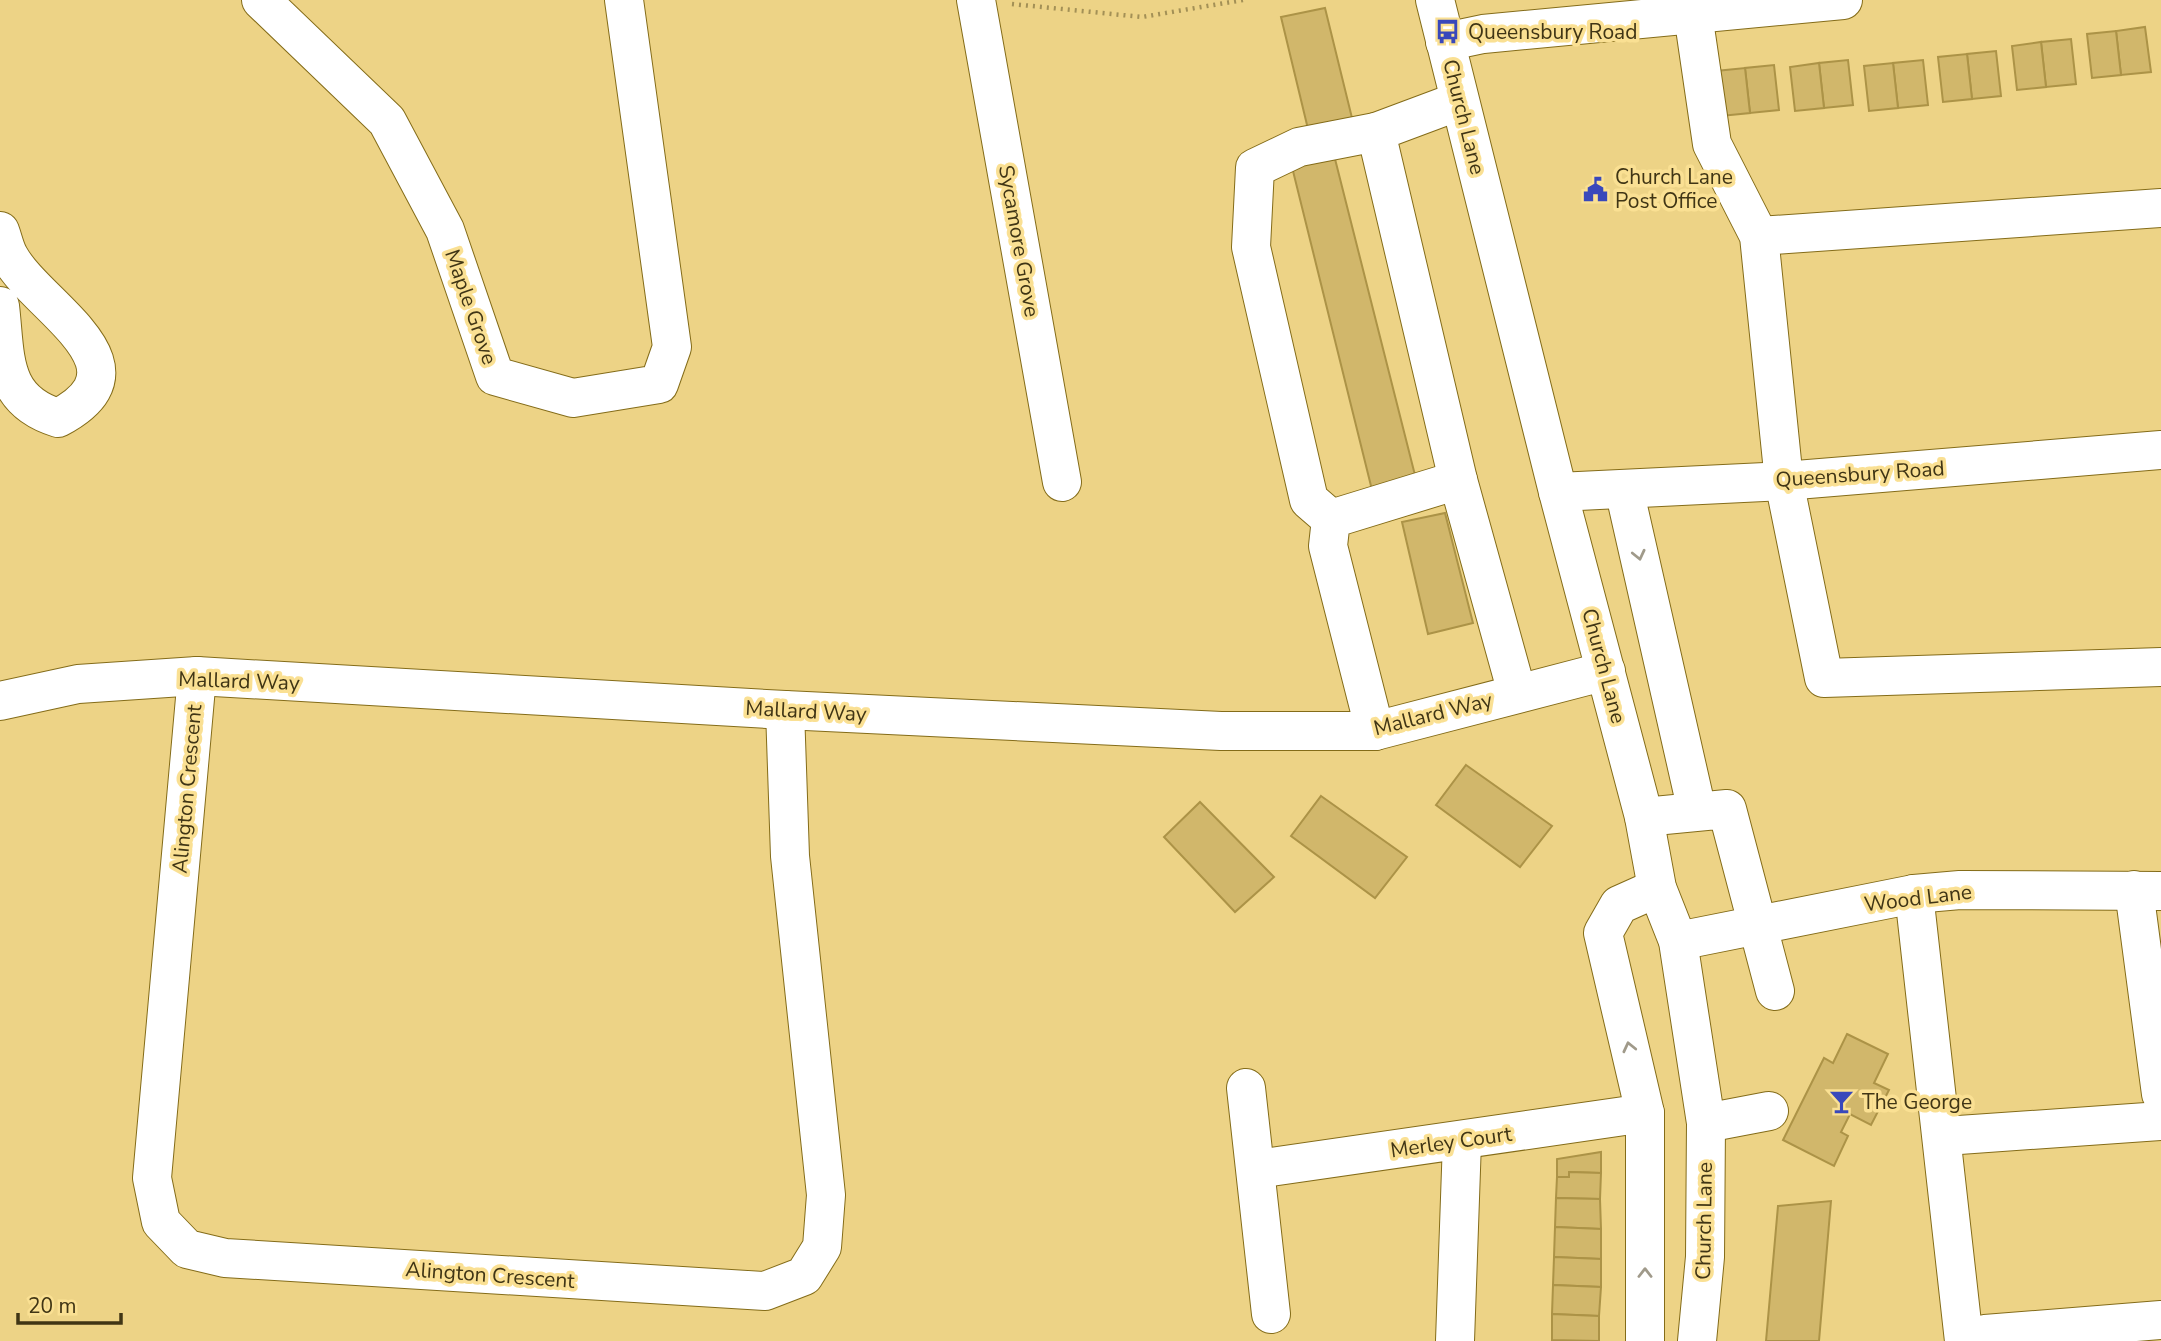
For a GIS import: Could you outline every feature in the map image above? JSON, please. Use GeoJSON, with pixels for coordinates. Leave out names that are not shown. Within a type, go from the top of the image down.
{"type":"FeatureCollection","features":[{"type":"Feature","properties":{"kind":"street","name":"Maple Grove"},"geometry":{"type":"LineString","coordinates":[[261,0],[387,121],[445,230],[495,376],[573,398],[659,384],[673,347],[624,0]]}},
{"type":"Feature","properties":{"kind":"street","name":"Sycamore Grove"},"geometry":{"type":"LineString","coordinates":[[976,0],[1062,482]]}},
{"type":"Feature","properties":{"kind":"street","name":"Church Lane"},"geometry":{"type":"LineString","coordinates":[[1435,0],[1558,492],[1644,817],[1657,888],[1678,941],[1706,1123],[1705,1256],[1697,1341]]}},
{"type":"Feature","properties":{"kind":"street"},"geometry":{"type":"LineString","coordinates":[[1446,42],[1483,34],[1689,7],[1843,0]]}},
{"type":"Feature","properties":{"kind":"street"},"geometry":{"type":"LineString","coordinates":[[1689,7],[1712,144],[1759,236],[1784,481],[1824,678],[2161,667]]}},
{"type":"Feature","properties":{"kind":"street"},"geometry":{"type":"LineString","coordinates":[[1331,520],[1309,500],[1251,247],[1255,167],[1299,147],[1376,132],[1459,101]]}},
{"type":"Feature","properties":{"kind":"street"},"geometry":{"type":"LineString","coordinates":[[1376,132],[1458,480],[1517,693]]}},
{"type":"Feature","properties":{"kind":"street"},"geometry":{"type":"LineString","coordinates":[[1759,236],[2161,208]]}},
{"type":"Feature","properties":{"kind":"street"},"geometry":{"type":"LineString","coordinates":[[0,231],[10,257],[88,343],[96,383],[88,398],[58,418],[36,411],[16,391],[8,371],[0,306]]}},
{"type":"Feature","properties":{"kind":"street","name":"Queensbury Road"},"geometry":{"type":"LineString","coordinates":[[1558,492],[1784,481],[2161,450]]}},
{"type":"Feature","properties":{"kind":"street"},"geometry":{"type":"LineString","coordinates":[[1331,520],[1458,480]]}},
{"type":"Feature","properties":{"kind":"street"},"geometry":{"type":"LineString","coordinates":[[1624,489],[1697,811]]}},
{"type":"Feature","properties":{"kind":"street"},"geometry":{"type":"LineString","coordinates":[[1331,520],[1328,546],[1375,731]]}},
{"type":"Feature","properties":{"kind":"street","name":"Mallard Way"},"geometry":{"type":"LineString","coordinates":[[0,701],[78,684],[197,676],[1221,732],[1375,731],[1606,671]]}},
{"type":"Feature","properties":{"kind":"street","name":"Alington Crescent"},"geometry":{"type":"LineString","coordinates":[[197,676],[152,1178],[161,1222],[187,1249],[225,1258],[765,1292],[804,1276],[822,1247],[826,1195],[790,856],[785,710]]}},
{"type":"Feature","properties":{"kind":"street"},"geometry":{"type":"LineString","coordinates":[[1644,817],[1727,809],[1775,991]]}},
{"type":"Feature","properties":{"kind":"street"},"geometry":{"type":"LineString","coordinates":[[1645,1341],[1645,1113],[1603,933],[1619,905],[1657,888]]}},
{"type":"Feature","properties":{"kind":"street","name":"Wood Lane"},"geometry":{"type":"LineString","coordinates":[[1678,941],[1914,894],[1960,890],[2148,890]]}},
{"type":"Feature","properties":{"kind":"street"},"geometry":{"type":"LineString","coordinates":[[2148,890],[2161,1094]]}},
{"type":"Feature","properties":{"kind":"street"},"geometry":{"type":"LineString","coordinates":[[1914,894],[1978,1339]]}},
{"type":"Feature","properties":{"kind":"street"},"geometry":{"type":"LineString","coordinates":[[1949,1038],[1964,1197]]}},
{"type":"Feature","properties":{"kind":"street"},"geometry":{"type":"LineString","coordinates":[[1246,1088],[1271,1314]]}},
{"type":"Feature","properties":{"kind":"street"},"geometry":{"type":"LineString","coordinates":[[1706,1123],[1769,1111]]}},
{"type":"Feature","properties":{"kind":"street","name":"Merley Court"},"geometry":{"type":"LineString","coordinates":[[1257,1169],[1645,1113]]}},
{"type":"Feature","properties":{"kind":"street"},"geometry":{"type":"LineString","coordinates":[[1959,1135],[2161,1121]]}},
{"type":"Feature","properties":{"kind":"street"},"geometry":{"type":"LineString","coordinates":[[1455,1341],[1462,1141]]}},
{"type":"Feature","properties":{"kind":"street"},"geometry":{"type":"LineString","coordinates":[[1977,1280],[1978,1339]]}},
{"type":"Feature","properties":{"kind":"street"},"geometry":{"type":"LineString","coordinates":[[1978,1339],[2161,1320]]}},
{"type":"Feature","properties":{"kind":"path"},"geometry":{"type":"LineString","coordinates":[[976,0],[1142,17],[1243,0]]}},
{"type":"Feature","properties":{"kind":"building"},"geometry":{"type":"Polygon","coordinates":[[[1325,8],[1352,118],[1308,129],[1281,17],[1325,8]]]}},
{"type":"Feature","properties":{"kind":"building"},"geometry":{"type":"Polygon","coordinates":[[[2145,27],[2151,72],[2121,75],[2116,31],[2145,27]]]}},
{"type":"Feature","properties":{"kind":"building"},"geometry":{"type":"Polygon","coordinates":[[[2116,31],[2121,75],[2092,78],[2087,34],[2116,31]]]}},
{"type":"Feature","properties":{"kind":"building"},"geometry":{"type":"Polygon","coordinates":[[[2071,39],[2076,84],[2046,87],[2041,42],[2071,39]]]}},
{"type":"Feature","properties":{"kind":"building"},"geometry":{"type":"Polygon","coordinates":[[[2041,42],[2046,87],[2017,90],[2012,46],[2041,42]]]}},
{"type":"Feature","properties":{"kind":"building"},"geometry":{"type":"Polygon","coordinates":[[[1996,51],[2001,96],[1972,99],[1967,54],[1996,51]]]}},
{"type":"Feature","properties":{"kind":"building"},"geometry":{"type":"Polygon","coordinates":[[[1967,54],[1972,99],[1943,102],[1938,57],[1967,54]]]}},
{"type":"Feature","properties":{"kind":"building"},"geometry":{"type":"Polygon","coordinates":[[[1848,60],[1853,105],[1824,108],[1819,63],[1848,60]]]}},
{"type":"Feature","properties":{"kind":"building"},"geometry":{"type":"Polygon","coordinates":[[[1923,60],[1928,105],[1898,108],[1893,63],[1923,60]]]}},
{"type":"Feature","properties":{"kind":"building"},"geometry":{"type":"Polygon","coordinates":[[[1819,63],[1824,108],[1795,111],[1790,67],[1819,63]]]}},
{"type":"Feature","properties":{"kind":"building"},"geometry":{"type":"Polygon","coordinates":[[[1893,63],[1898,108],[1869,111],[1864,66],[1893,63]]]}},
{"type":"Feature","properties":{"kind":"building"},"geometry":{"type":"Polygon","coordinates":[[[1774,65],[1779,110],[1750,113],[1745,68],[1774,65]]]}},
{"type":"Feature","properties":{"kind":"building"},"geometry":{"type":"Polygon","coordinates":[[[1745,68],[1750,113],[1721,116],[1716,71],[1745,68]]]}},
{"type":"Feature","properties":{"kind":"building"},"geometry":{"type":"Polygon","coordinates":[[[1334,155],[1418,487],[1374,498],[1292,167],[1334,155]]]}},
{"type":"Feature","properties":{"kind":"building"},"geometry":{"type":"Polygon","coordinates":[[[1445,513],[1473,623],[1428,634],[1402,522],[1445,513]]]}},
{"type":"Feature","properties":{"kind":"building"},"geometry":{"type":"Polygon","coordinates":[[[1466,765],[1552,826],[1520,867],[1436,805],[1466,765]]]}},
{"type":"Feature","properties":{"kind":"building"},"geometry":{"type":"Polygon","coordinates":[[[1321,796],[1407,857],[1375,898],[1291,836],[1321,796]]]}},
{"type":"Feature","properties":{"kind":"building"},"geometry":{"type":"Polygon","coordinates":[[[1200,802],[1274,877],[1235,912],[1164,837],[1200,802]]]}},
{"type":"Feature","properties":{"kind":"building","name":"The George"},"geometry":{"type":"Polygon","coordinates":[[[1847,1034],[1888,1054],[1874,1083],[1889,1090],[1871,1125],[1850,1114],[1841,1132],[1848,1136],[1834,1166],[1783,1140],[1824,1058],[1833,1063],[1847,1034]]]}},
{"type":"Feature","properties":{"kind":"building"},"geometry":{"type":"Polygon","coordinates":[[[1601,1152],[1601,1173],[1569,1172],[1569,1177],[1557,1177],[1557,1159],[1601,1152]]]}},
{"type":"Feature","properties":{"kind":"building"},"geometry":{"type":"Polygon","coordinates":[[[1569,1172],[1601,1173],[1600,1199],[1556,1198],[1557,1177],[1569,1177],[1569,1172]]]}},
{"type":"Feature","properties":{"kind":"building"},"geometry":{"type":"Polygon","coordinates":[[[1556,1198],[1600,1199],[1601,1229],[1555,1227],[1556,1198]]]}},
{"type":"Feature","properties":{"kind":"building"},"geometry":{"type":"Polygon","coordinates":[[[1831,1201],[1819,1341],[1766,1341],[1778,1206],[1831,1201]]]}},
{"type":"Feature","properties":{"kind":"building"},"geometry":{"type":"Polygon","coordinates":[[[1555,1227],[1601,1229],[1601,1259],[1554,1257],[1555,1227]]]}},
{"type":"Feature","properties":{"kind":"building"},"geometry":{"type":"Polygon","coordinates":[[[1554,1257],[1601,1259],[1601,1287],[1553,1285],[1554,1257]]]}},
{"type":"Feature","properties":{"kind":"building"},"geometry":{"type":"Polygon","coordinates":[[[1553,1285],[1601,1287],[1599,1316],[1552,1314],[1553,1285]]]}},
{"type":"Feature","properties":{"kind":"building"},"geometry":{"type":"Polygon","coordinates":[[[1552,1314],[1599,1316],[1599,1341],[1552,1340],[1552,1314]]]}},
{"type":"Feature","properties":{"kind":"place","name":"Queensbury Road"},"geometry":{"type":"Point","coordinates":[1448,32]}},
{"type":"Feature","properties":{"kind":"place","name":"Church Lane Post Office"},"geometry":{"type":"Point","coordinates":[1595,189]}},
{"type":"Feature","properties":{"kind":"place","name":"The George"},"geometry":{"type":"Point","coordinates":[1842,1102]}}]}
